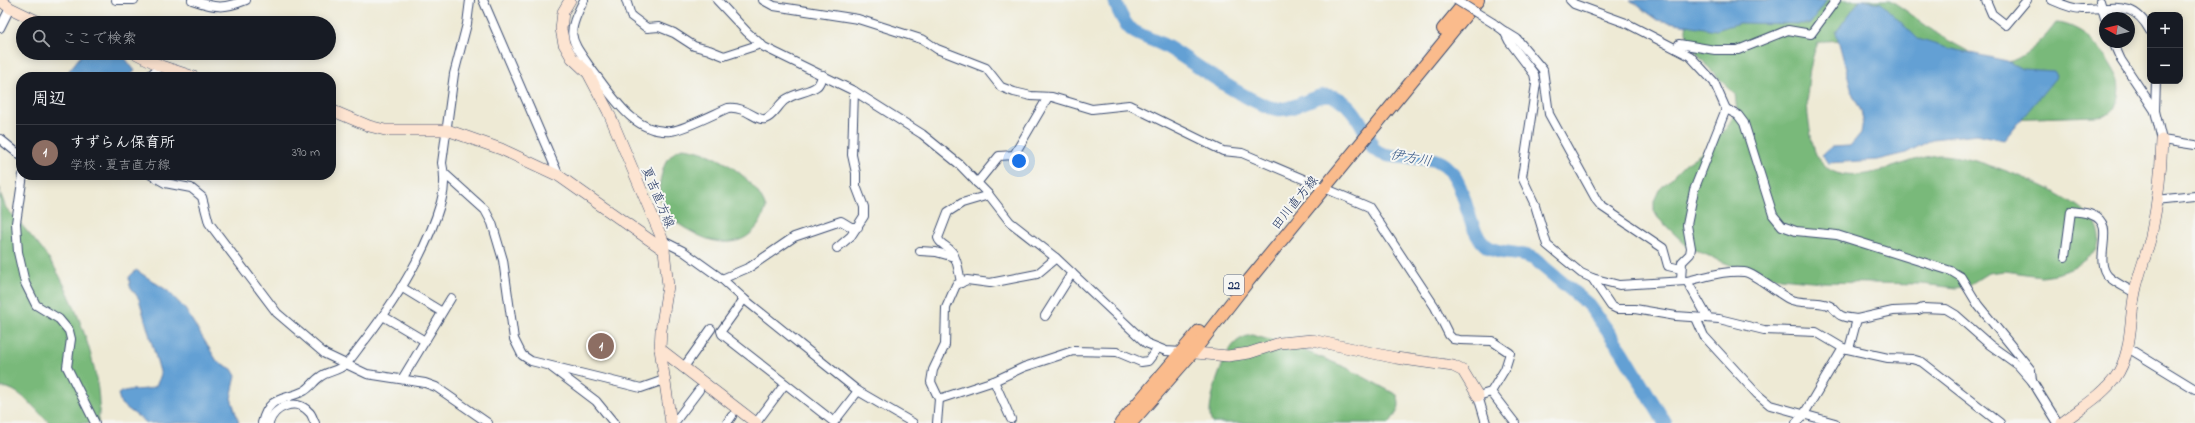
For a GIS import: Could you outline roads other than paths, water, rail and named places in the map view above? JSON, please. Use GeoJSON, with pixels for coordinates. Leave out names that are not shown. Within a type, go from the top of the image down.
{"type":"FeatureCollection","features":[{"type":"Feature","properties":{"kind":"main road","name":"田川直方線"},"geometry":{"type":"LineString","coordinates":[[1374,120],[1467,0]]}},
{"type":"Feature","properties":{"kind":"main road","name":"田川直方線"},"geometry":{"type":"LineString","coordinates":[[1131,423],[1349,150],[1478,0]]}},
{"type":"Feature","properties":{"kind":"main road","name":"田川直方線"},"geometry":{"type":"LineString","coordinates":[[1121,423],[1160,375],[1188,352]]}},
{"type":"Feature","properties":{"kind":"street"},"geometry":{"type":"LineString","coordinates":[[0,0],[10,8],[27,16]]}},
{"type":"Feature","properties":{"kind":"street"},"geometry":{"type":"LineString","coordinates":[[116,0],[134,0]]}},
{"type":"Feature","properties":{"kind":"street"},"geometry":{"type":"LineString","coordinates":[[192,0],[212,7],[230,6],[246,0]]}},
{"type":"Feature","properties":{"kind":"street"},"geometry":{"type":"LineString","coordinates":[[262,423],[265,412],[272,403],[281,397],[306,390],[321,376],[335,372],[347,364],[383,316],[401,287],[426,240],[441,202],[445,174],[442,163],[448,130],[454,74],[467,24],[470,0]]}},
{"type":"Feature","properties":{"kind":"street"},"geometry":{"type":"LineString","coordinates":[[483,0],[559,176]]}},
{"type":"Feature","properties":{"kind":"street","name":"夏吉直方線"},"geometry":{"type":"LineString","coordinates":[[570,0],[563,12],[561,29],[564,44],[572,58],[590,72],[608,111],[663,246],[668,286],[661,330],[660,349],[672,423]]}},
{"type":"Feature","properties":{"kind":"street"},"geometry":{"type":"LineString","coordinates":[[584,0],[573,21],[571,33],[573,42],[590,72],[632,119],[640,125],[653,130],[672,131],[728,108],[737,107],[746,110],[758,118],[765,119],[771,116],[785,100],[817,87],[823,75]]}},
{"type":"Feature","properties":{"kind":"street"},"geometry":{"type":"LineString","coordinates":[[626,0],[631,16],[647,28],[659,28],[674,33],[694,46],[710,50],[716,54],[724,56],[761,44]]}},
{"type":"Feature","properties":{"kind":"street"},"geometry":{"type":"LineString","coordinates":[[717,0],[747,32],[761,44],[854,91],[922,134],[959,164],[989,195],[1010,222],[1056,258],[1146,343],[1158,348],[1228,356],[1249,353],[1280,343],[1312,340],[1396,358],[1453,366],[1463,371],[1478,396],[1486,423]]}},
{"type":"Feature","properties":{"kind":"street"},"geometry":{"type":"LineString","coordinates":[[763,0],[774,6],[858,19],[924,40],[937,49],[986,68],[1001,87],[1007,90],[1031,96],[1048,97],[1092,109],[1129,105],[1223,151],[1242,153],[1369,207],[1435,307],[1448,335],[1453,339],[1492,342],[1510,353],[1505,369],[1491,392],[1478,396]]}},
{"type":"Feature","properties":{"kind":"street"},"geometry":{"type":"LineString","coordinates":[[1456,0],[1518,39],[1543,70],[1549,114],[1597,201],[1601,206],[1663,248],[1668,266],[1681,270]]}},
{"type":"Feature","properties":{"kind":"street"},"geometry":{"type":"LineString","coordinates":[[1570,0],[1574,4],[1626,23],[1690,56],[1714,82],[1726,109],[1738,115],[1744,123],[1773,215],[1782,226],[1796,231],[1837,235],[1956,274],[1961,277],[1983,311],[2031,370],[2032,381]]}},
{"type":"Feature","properties":{"kind":"street"},"geometry":{"type":"LineString","coordinates":[[1677,49],[1679,44],[1715,50],[1738,50],[1788,30],[1811,34],[1836,0]]}},
{"type":"Feature","properties":{"kind":"street"},"geometry":{"type":"LineString","coordinates":[[1986,0],[1992,14],[2006,25],[2027,0]]}},
{"type":"Feature","properties":{"kind":"street"},"geometry":{"type":"LineString","coordinates":[[2052,0],[2081,9],[2100,3],[2121,0],[2134,5],[2142,11],[2147,24]]}},
{"type":"Feature","properties":{"kind":"street"},"geometry":{"type":"LineString","coordinates":[[0,28],[10,8]]}},
{"type":"Feature","properties":{"kind":"street"},"geometry":{"type":"LineString","coordinates":[[1504,31],[1509,41],[1534,74],[1536,84],[1522,177],[1535,205],[1547,245],[1581,272],[1592,278],[1619,285],[1684,281],[1724,272],[1746,272],[1756,276],[1769,288],[1796,302],[1827,304],[1834,308],[1842,316],[1857,319],[1893,311],[1918,310],[1923,308],[1946,309],[1956,314],[1990,345],[2018,365],[2032,381],[2058,423]]}},
{"type":"Feature","properties":{"kind":"street"},"geometry":{"type":"LineString","coordinates":[[2116,48],[2121,60],[2155,111]]}},
{"type":"Feature","properties":{"kind":"street"},"geometry":{"type":"LineString","coordinates":[[149,60],[179,72]]}},
{"type":"Feature","properties":{"kind":"street"},"geometry":{"type":"LineString","coordinates":[[154,72],[161,66]]}},
{"type":"Feature","properties":{"kind":"street"},"geometry":{"type":"LineString","coordinates":[[2062,423],[2101,392],[2115,378],[2123,364],[2128,348],[2135,293],[2152,231],[2156,200],[2162,140],[2155,111],[2156,84]]}},
{"type":"Feature","properties":{"kind":"street"},"geometry":{"type":"LineString","coordinates":[[838,248],[858,227],[864,216],[864,207],[856,186],[856,173],[852,155],[854,91]]}},
{"type":"Feature","properties":{"kind":"street"},"geometry":{"type":"LineString","coordinates":[[976,183],[999,156],[1014,155],[1048,97]]}},
{"type":"Feature","properties":{"kind":"street"},"geometry":{"type":"LineString","coordinates":[[1708,318],[1684,281],[1681,270],[1682,262],[1690,254],[1691,248],[1687,225],[1694,190],[1726,109]]}},
{"type":"Feature","properties":{"kind":"street"},"geometry":{"type":"LineString","coordinates":[[336,112],[369,126],[385,130],[448,130],[501,149],[559,176],[663,246],[683,251],[722,279],[744,299],[858,391],[914,423]]}},
{"type":"Feature","properties":{"kind":"street"},"geometry":{"type":"LineString","coordinates":[[0,139],[16,152]]}},
{"type":"Feature","properties":{"kind":"street"},"geometry":{"type":"LineString","coordinates":[[2162,140],[2195,145]]}},
{"type":"Feature","properties":{"kind":"street"},"geometry":{"type":"LineString","coordinates":[[445,174],[485,210],[492,223],[503,260],[514,339],[522,355],[531,361],[641,388],[664,380]]}},
{"type":"Feature","properties":{"kind":"street"},"geometry":{"type":"LineString","coordinates":[[22,180],[16,223],[18,252],[25,283],[36,305],[59,319],[69,331],[71,338],[67,367],[95,423]]}},
{"type":"Feature","properties":{"kind":"street"},"geometry":{"type":"LineString","coordinates":[[160,180],[165,183],[191,188],[202,197],[209,223],[277,313],[325,354],[367,374],[425,383],[436,387],[488,423]]}},
{"type":"Feature","properties":{"kind":"street"},"geometry":{"type":"LineString","coordinates":[[961,283],[952,251],[939,241],[938,238],[948,212],[962,203],[989,195]]}},
{"type":"Feature","properties":{"kind":"street"},"geometry":{"type":"LineString","coordinates":[[2156,200],[2195,196]]}},
{"type":"Feature","properties":{"kind":"street"},"geometry":{"type":"LineString","coordinates":[[2065,257],[2071,211],[2093,215],[2102,221],[2105,230],[2101,255],[2108,276],[2135,293]]}},
{"type":"Feature","properties":{"kind":"street"},"geometry":{"type":"LineString","coordinates":[[722,279],[750,267],[794,237],[841,221],[851,227],[858,227]]}},
{"type":"Feature","properties":{"kind":"street"},"geometry":{"type":"LineString","coordinates":[[920,251],[936,252],[954,257]]}},
{"type":"Feature","properties":{"kind":"street"},"geometry":{"type":"LineString","coordinates":[[937,423],[939,398],[931,382],[933,370],[945,345],[946,308],[956,285],[967,280],[990,283],[1037,274],[1056,258]]}},
{"type":"Feature","properties":{"kind":"street"},"geometry":{"type":"LineString","coordinates":[[1045,316],[1072,273]]}},
{"type":"Feature","properties":{"kind":"street"},"geometry":{"type":"LineString","coordinates":[[1592,278],[1611,306],[1617,309],[1708,318],[1736,322],[1764,330],[1816,332],[1846,348],[1888,358],[1912,359],[1922,362],[2000,423]]}},
{"type":"Feature","properties":{"kind":"street"},"geometry":{"type":"LineString","coordinates":[[401,287],[442,312]]}},
{"type":"Feature","properties":{"kind":"street"},"geometry":{"type":"LineString","coordinates":[[402,379],[451,298]]}},
{"type":"Feature","properties":{"kind":"street"},"geometry":{"type":"LineString","coordinates":[[744,299],[721,331],[722,334],[834,422],[858,391]]}},
{"type":"Feature","properties":{"kind":"street"},"geometry":{"type":"LineString","coordinates":[[383,316],[425,341]]}},
{"type":"Feature","properties":{"kind":"street"},"geometry":{"type":"LineString","coordinates":[[1696,318],[1704,336],[1756,394],[1770,405],[1835,423]]}},
{"type":"Feature","properties":{"kind":"street"},"geometry":{"type":"LineString","coordinates":[[1796,423],[1804,414],[1846,348],[1857,319]]}},
{"type":"Feature","properties":{"kind":"street"},"geometry":{"type":"LineString","coordinates":[[684,367],[711,329]]}},
{"type":"Feature","properties":{"kind":"street"},"geometry":{"type":"LineString","coordinates":[[939,398],[994,381],[1024,367],[1073,351],[1117,352],[1141,362],[1148,361],[1158,348]]}},
{"type":"Feature","properties":{"kind":"street"},"geometry":{"type":"LineString","coordinates":[[2128,348],[2195,389]]}},
{"type":"Feature","properties":{"kind":"street"},"geometry":{"type":"LineString","coordinates":[[660,349],[756,423],[785,384]]}},
{"type":"Feature","properties":{"kind":"street"},"geometry":{"type":"LineString","coordinates":[[548,365],[596,401],[614,423]]}},
{"type":"Feature","properties":{"kind":"street"},"geometry":{"type":"LineString","coordinates":[[994,381],[1010,418]]}},
{"type":"Feature","properties":{"kind":"street"},"geometry":{"type":"LineString","coordinates":[[672,423],[699,390]]}},
{"type":"Feature","properties":{"kind":"street"},"geometry":{"type":"LineString","coordinates":[[1491,392],[1515,423]]}},
{"type":"Feature","properties":{"kind":"street"},"geometry":{"type":"LineString","coordinates":[[269,423],[271,415],[280,407],[291,405],[301,406],[309,411],[315,423]]}},
{"type":"Feature","properties":{"kind":"street"},"geometry":{"type":"LineString","coordinates":[[727,423],[732,416]]}},
{"type":"Feature","properties":{"kind":"water"},"geometry":{"type":"Polygon","coordinates":[[[1630,0],[1827,0],[1810,24],[1739,23],[1716,30],[1658,20],[1630,0]]]}},
{"type":"Feature","properties":{"kind":"water"},"geometry":{"type":"Polygon","coordinates":[[[1860,0],[1881,3],[1918,39],[1947,48],[2007,61],[2022,69],[2054,71],[2057,76],[2004,140],[1977,134],[1933,139],[1906,153],[1877,160],[1828,163],[1822,155],[1831,147],[1850,146],[1861,133],[1863,120],[1861,111],[1853,95],[1836,32],[1860,0]]]}},
{"type":"Feature","properties":{"kind":"water"},"geometry":{"type":"Polygon","coordinates":[[[77,60],[127,60],[135,71],[134,72],[68,72],[77,60]]]}},
{"type":"Feature","properties":{"kind":"water"},"geometry":{"type":"Polygon","coordinates":[[[136,270],[168,291],[185,309],[217,361],[232,369],[236,376],[231,398],[239,423],[147,423],[121,404],[118,394],[127,390],[146,389],[156,386],[161,375],[139,299],[130,286],[129,277],[136,270]]]}},
{"type":"Feature","properties":{"kind":"waterway","name":"伊方川"},"geometry":{"type":"LineString","coordinates":[[1115,0],[1122,17],[1130,29],[1169,48],[1222,83],[1252,100],[1266,106],[1284,109],[1321,96],[1335,97],[1347,105],[1355,114],[1374,149],[1389,156],[1430,159],[1445,165],[1453,174],[1458,184],[1470,219],[1480,239],[1488,247],[1498,251],[1522,255],[1534,259],[1589,305],[1622,351],[1665,423]]}},
{"type":"Feature","properties":{"kind":"place","name":"すずらん保育所"},"geometry":{"type":"Point","coordinates":[601,346]}}]}
